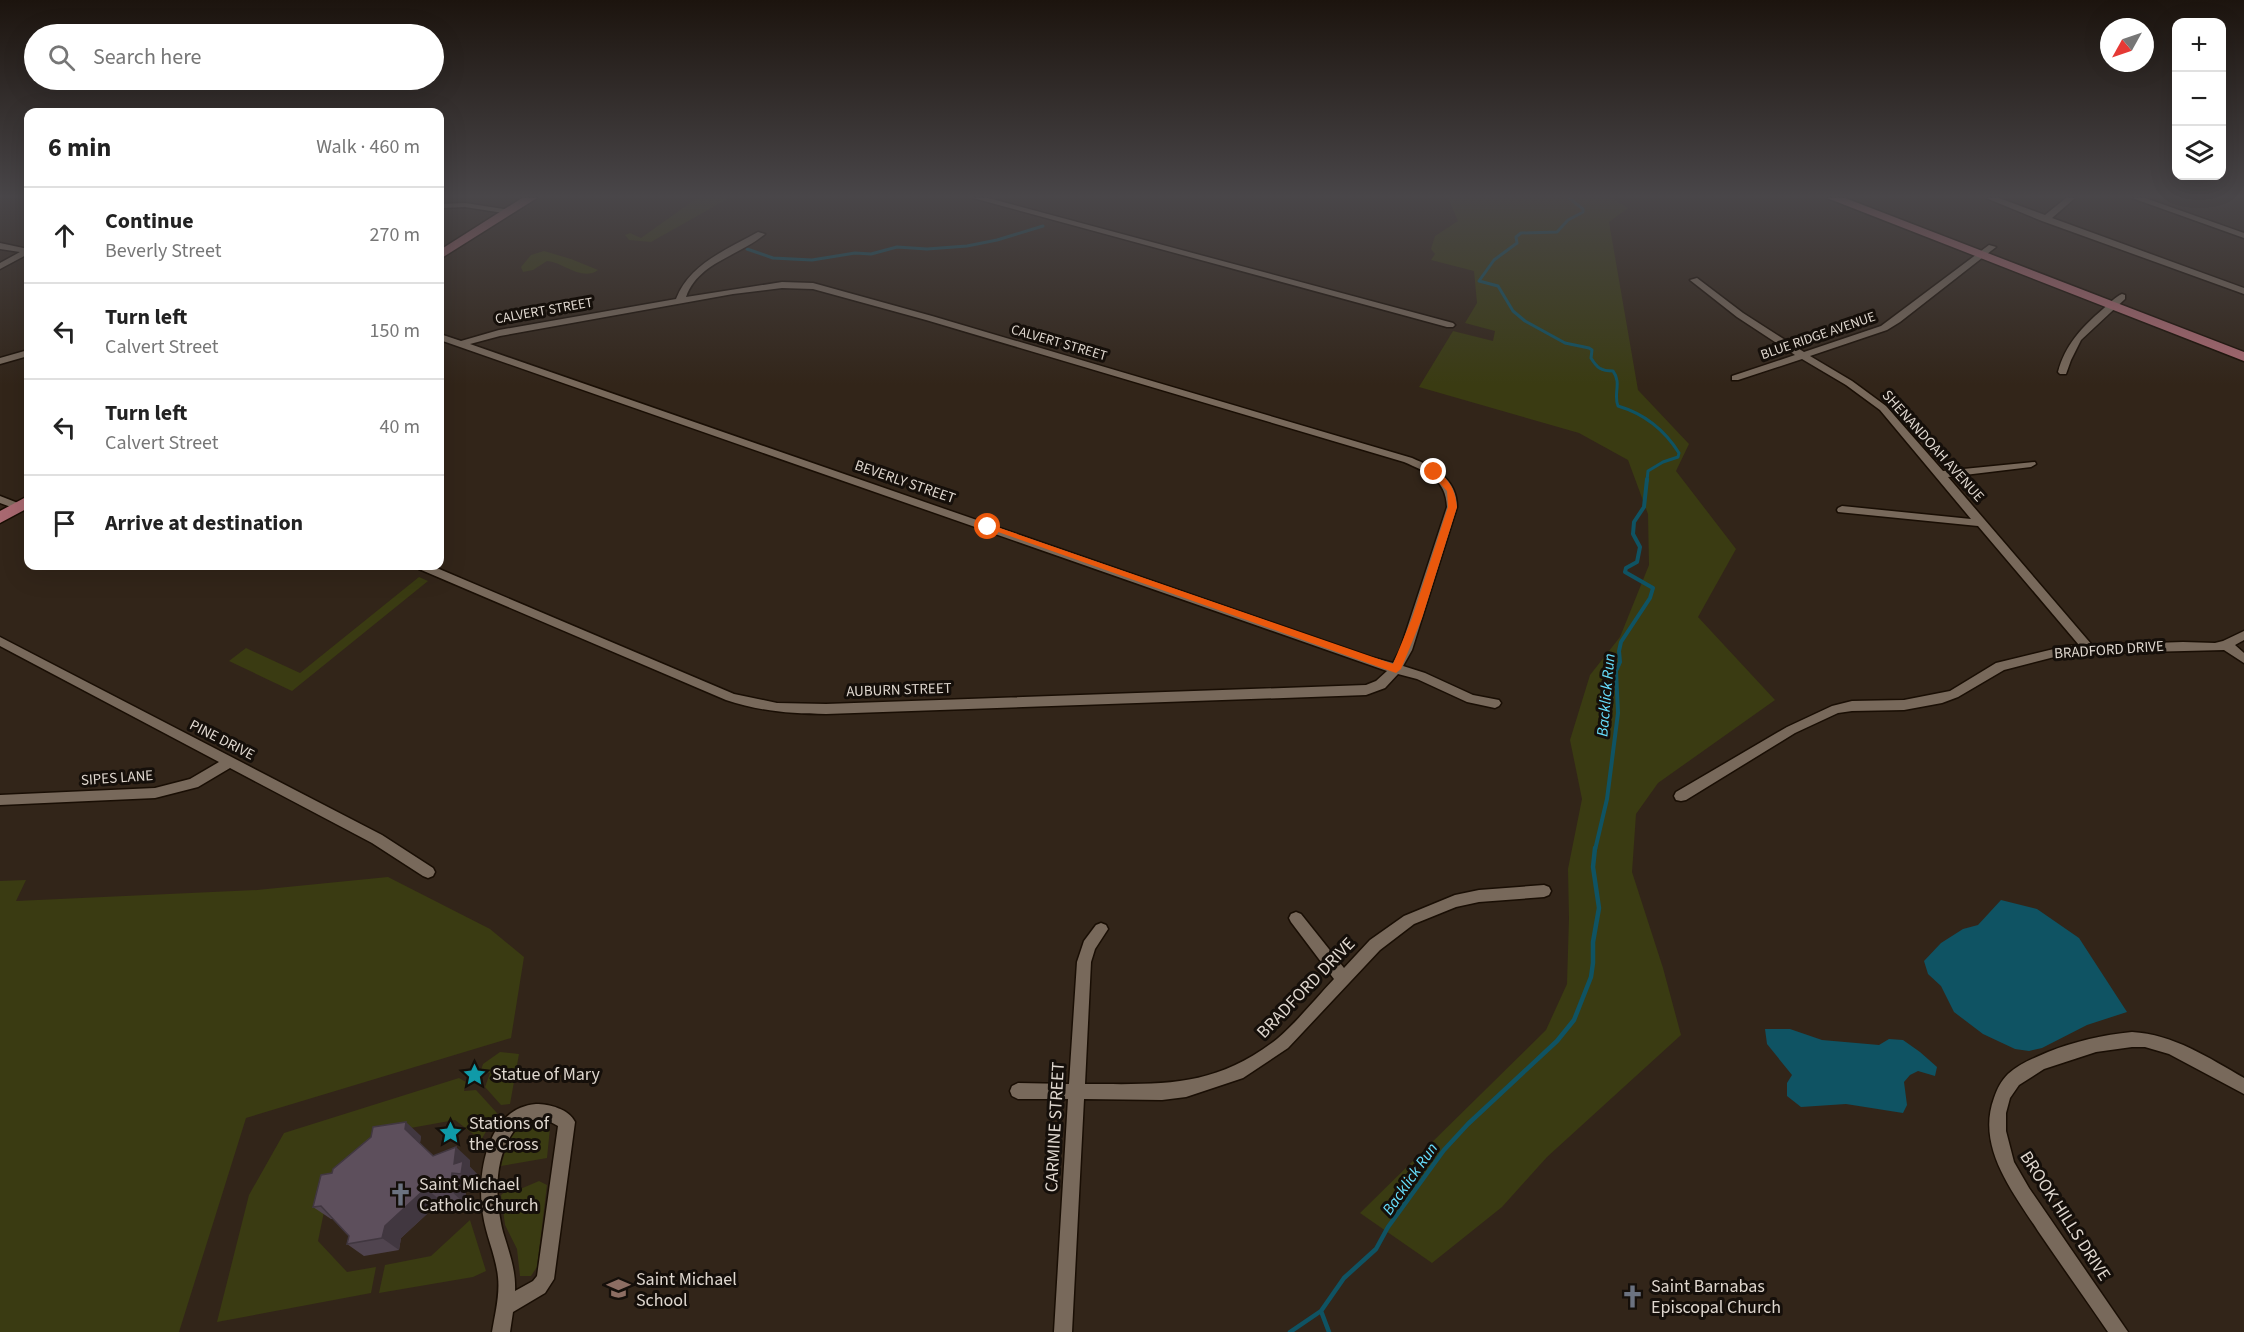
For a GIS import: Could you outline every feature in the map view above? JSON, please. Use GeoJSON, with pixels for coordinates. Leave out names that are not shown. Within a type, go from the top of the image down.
{"type":"FeatureCollection","features":[{"type":"Feature","properties":{"kind":"main road"},"geometry":{"type":"LineString","coordinates":[[2010,260],[2117,302],[2244,357]]}},
{"type":"Feature","properties":{"kind":"main road"},"geometry":{"type":"LineString","coordinates":[[2117,302],[2244,344]]}},
{"type":"Feature","properties":{"kind":"main road"},"geometry":{"type":"LineString","coordinates":[[0,518],[24,504]]}},
{"type":"Feature","properties":{"kind":"street"},"geometry":{"type":"LineString","coordinates":[[680,300],[685,286],[699,272],[718,260]]}},
{"type":"Feature","properties":{"kind":"street"},"geometry":{"type":"LineString","coordinates":[[1209,260],[1450,325]]}},
{"type":"Feature","properties":{"kind":"street","name":"BLUE RIDGE AVENUE"},"geometry":{"type":"LineString","coordinates":[[1735,378],[1884,328],[1974,260]]}},
{"type":"Feature","properties":{"kind":"street"},"geometry":{"type":"LineString","coordinates":[[2159,260],[2244,291]]}},
{"type":"Feature","properties":{"kind":"street","name":"SHENANDOAH AVENUE"},"geometry":{"type":"LineString","coordinates":[[1694,280],[1717,299],[1876,402],[2088,648]]}},
{"type":"Feature","properties":{"kind":"street","name":"CALVERT STREET"},"geometry":{"type":"LineString","coordinates":[[461,344],[499,333],[765,286],[798,285],[826,288],[1384,452],[1434,472],[1451,491],[1452,507],[1417,618],[1396,669]]}},
{"type":"Feature","properties":{"kind":"street"},"geometry":{"type":"LineString","coordinates":[[2063,372],[2065,358],[2074,341],[2117,302]]}},
{"type":"Feature","properties":{"kind":"street","name":"BEVERLY STREET"},"geometry":{"type":"LineString","coordinates":[[444,338],[1421,676],[1471,699],[1496,703]]}},
{"type":"Feature","properties":{"kind":"street"},"geometry":{"type":"LineString","coordinates":[[0,361],[24,354]]}},
{"type":"Feature","properties":{"kind":"street"},"geometry":{"type":"LineString","coordinates":[[1941,475],[2031,464]]}},
{"type":"Feature","properties":{"kind":"street"},"geometry":{"type":"LineString","coordinates":[[0,499],[24,504]]}},
{"type":"Feature","properties":{"kind":"street"},"geometry":{"type":"LineString","coordinates":[[1842,510],[1981,523]]}},
{"type":"Feature","properties":{"kind":"street","name":"AUBURN STREET"},"geometry":{"type":"LineString","coordinates":[[432,570],[730,697],[788,710],[1366,690],[1384,684],[1396,669]]}},
{"type":"Feature","properties":{"kind":"street","name":"BRADFORD DRIVE"},"geometry":{"type":"LineString","coordinates":[[1681,796],[1791,730],[1836,709],[1926,702],[1954,694],[1996,669],[2015,661],[2066,650],[2226,645],[2244,635]]}},
{"type":"Feature","properties":{"kind":"street","name":"PINE DRIVE"},"geometry":{"type":"LineString","coordinates":[[0,641],[377,839],[428,872]]}},
{"type":"Feature","properties":{"kind":"street"},"geometry":{"type":"LineString","coordinates":[[2226,645],[2244,659]]}},
{"type":"Feature","properties":{"kind":"street","name":"SIPES LANE"},"geometry":{"type":"LineString","coordinates":[[0,800],[155,793],[193,783],[230,762]]}},
{"type":"Feature","properties":{"kind":"street","name":"BRADFORD DRIVE"},"geometry":{"type":"LineString","coordinates":[[1018,1091],[1162,1092],[1202,1085],[1238,1073],[1283,1043],[1389,933],[1431,909],[1479,896],[1544,891]]}},
{"type":"Feature","properties":{"kind":"street"},"geometry":{"type":"LineString","coordinates":[[1296,918],[1343,979]]}},
{"type":"Feature","properties":{"kind":"street","name":"CARMINE STREET"},"geometry":{"type":"LineString","coordinates":[[1063,1332],[1084,962],[1089,946],[1101,929]]}},
{"type":"Feature","properties":{"kind":"street","name":"BROOK HILLS DRIVE"},"geometry":{"type":"LineString","coordinates":[[2119,1332],[2069,1261],[2008,1167],[1997,1129],[1998,1109],[2004,1092],[2013,1080],[2028,1069],[2091,1045],[2122,1039],[2162,1044],[2244,1086]]}},
{"type":"Feature","properties":{"kind":"street"},"geometry":{"type":"LineString","coordinates":[[501,1332],[506,1306],[504,1264],[492,1223],[489,1197],[493,1161],[505,1129],[518,1115],[546,1112],[567,1122],[545,1279],[539,1287],[506,1306]]}},
{"type":"Feature","properties":{"kind":"shaded area"},"geometry":{"type":"Polygon","coordinates":[[[527,260],[574,260],[598,270],[586,274],[579,273],[547,261],[533,270],[523,272],[521,267],[527,260]]]}},
{"type":"Feature","properties":{"kind":"shaded area"},"geometry":{"type":"Polygon","coordinates":[[[1432,260],[1616,260],[1638,390],[1689,444],[1676,471],[1736,549],[1698,617],[1775,700],[1658,783],[1636,814],[1632,872],[1663,968],[1681,1035],[1547,1157],[1502,1207],[1432,1263],[1360,1213],[1546,1030],[1567,984],[1568,869],[1582,799],[1570,740],[1590,675],[1620,637],[1649,565],[1648,514],[1628,460],[1579,433],[1419,387],[1453,331],[1493,341],[1495,331],[1465,323],[1477,303],[1474,271],[1432,260]]]}},
{"type":"Feature","properties":{"kind":"shaded area"},"geometry":{"type":"Polygon","coordinates":[[[419,577],[428,581],[292,691],[229,661],[246,648],[300,673],[419,577]]]}},
{"type":"Feature","properties":{"kind":"shaded area"},"geometry":{"type":"Polygon","coordinates":[[[388,877],[490,929],[524,957],[511,1038],[246,1118],[179,1332],[0,1332],[0,881],[26,880],[16,901],[257,890],[388,877]]]}},
{"type":"Feature","properties":{"kind":"shaded area"},"geometry":{"type":"Polygon","coordinates":[[[500,1052],[519,1054],[510,1104],[501,1105],[485,1087],[490,1073],[481,1070],[483,1064],[500,1052]]]}},
{"type":"Feature","properties":{"kind":"shaded area"},"geometry":{"type":"Polygon","coordinates":[[[459,1078],[466,1082],[464,1091],[476,1090],[497,1113],[481,1140],[455,1120],[377,1134],[331,1178],[318,1241],[347,1272],[376,1267],[371,1293],[217,1322],[249,1195],[284,1133],[459,1078]]]}},
{"type":"Feature","properties":{"kind":"shaded area"},"geometry":{"type":"Polygon","coordinates":[[[543,1123],[550,1128],[547,1158],[501,1166],[507,1145],[514,1133],[524,1125],[543,1123]]]}},
{"type":"Feature","properties":{"kind":"shaded area"},"geometry":{"type":"Polygon","coordinates":[[[539,1181],[547,1185],[537,1267],[531,1276],[520,1276],[517,1249],[505,1225],[501,1195],[509,1190],[518,1190],[539,1181]]]}},
{"type":"Feature","properties":{"kind":"shaded area"},"geometry":{"type":"Polygon","coordinates":[[[470,1220],[486,1271],[473,1277],[379,1293],[385,1265],[431,1256],[470,1220]]]}},
{"type":"Feature","properties":{"kind":"water"},"geometry":{"type":"Polygon","coordinates":[[[2001,900],[2037,909],[2079,938],[2127,1012],[2087,1025],[2042,1048],[2029,1051],[2015,1049],[1983,1034],[1954,1012],[1941,986],[1928,974],[1924,961],[1941,943],[1963,929],[1978,925],[2001,900]]]}},
{"type":"Feature","properties":{"kind":"water"},"geometry":{"type":"Polygon","coordinates":[[[1765,1029],[1790,1029],[1822,1040],[1879,1045],[1889,1039],[1903,1040],[1937,1067],[1935,1076],[1918,1071],[1910,1075],[1904,1082],[1907,1105],[1903,1113],[1846,1104],[1801,1107],[1787,1096],[1787,1083],[1792,1075],[1767,1044],[1765,1029]]]}},
{"type":"Feature","properties":{"kind":"building","name":"Saint Michael Catholic Church"},"geometry":{"type":"Polygon","coordinates":[[[406,1122],[405,1129],[433,1156],[456,1147],[454,1164],[463,1161],[461,1174],[452,1173],[450,1190],[426,1188],[385,1226],[382,1238],[347,1244],[349,1236],[321,1206],[313,1207],[321,1175],[332,1173],[333,1169],[371,1137],[373,1127],[406,1122]]]}},
{"type":"Feature","properties":{"kind":"waterway","name":"Backlick Run"},"geometry":{"type":"LineString","coordinates":[[1494,260],[1479,281],[1498,286],[1513,311],[1525,321],[1565,343],[1592,350],[1591,358],[1597,367],[1613,371],[1616,375],[1618,406],[1637,413],[1653,424],[1679,453],[1678,457],[1663,462],[1648,471],[1647,481]]}},
{"type":"Feature","properties":{"kind":"waterway","name":"Backlick Run"},"geometry":{"type":"LineString","coordinates":[[1595,850],[1607,799],[1618,713],[1616,671],[1620,662],[1619,651],[1621,642],[1650,598],[1653,588],[1625,572],[1626,568],[1637,562],[1640,547],[1633,534],[1634,522],[1644,507],[1647,479]]}},
{"type":"Feature","properties":{"kind":"waterway","name":"Backlick Run"},"geometry":{"type":"LineString","coordinates":[[1321,1311],[1344,1278],[1376,1249],[1388,1227],[1444,1150],[1468,1124],[1557,1041],[1574,1020],[1591,977],[1593,963],[1593,942],[1599,908],[1593,867],[1595,848]]}},
{"type":"Feature","properties":{"kind":"waterway"},"geometry":{"type":"LineString","coordinates":[[1290,1332],[1321,1311]]}},
{"type":"Feature","properties":{"kind":"waterway","name":"Backlick Run"},"geometry":{"type":"LineString","coordinates":[[1321,1311],[1329,1332]]}},
{"type":"Feature","properties":{"kind":"place","name":"Statue of Mary"},"geometry":{"type":"Point","coordinates":[474,1074]}},
{"type":"Feature","properties":{"kind":"place","name":"Stations of the Cross"},"geometry":{"type":"Point","coordinates":[451,1133]}},
{"type":"Feature","properties":{"kind":"place","name":"Saint Michael Catholic Church"},"geometry":{"type":"Point","coordinates":[401,1194]}},
{"type":"Feature","properties":{"kind":"place","name":"Saint Michael School"},"geometry":{"type":"Point","coordinates":[618,1289]}},
{"type":"Feature","properties":{"kind":"place","name":"Saint Barnabas Episcopal Church"},"geometry":{"type":"Point","coordinates":[1633,1296]}},
{"type":"Feature","properties":{"kind":"route"},"geometry":{"type":"LineString","coordinates":[[988,527],[1396,669],[1406,650],[1452,507],[1451,491],[1441,477],[1434,472]]}}]}
